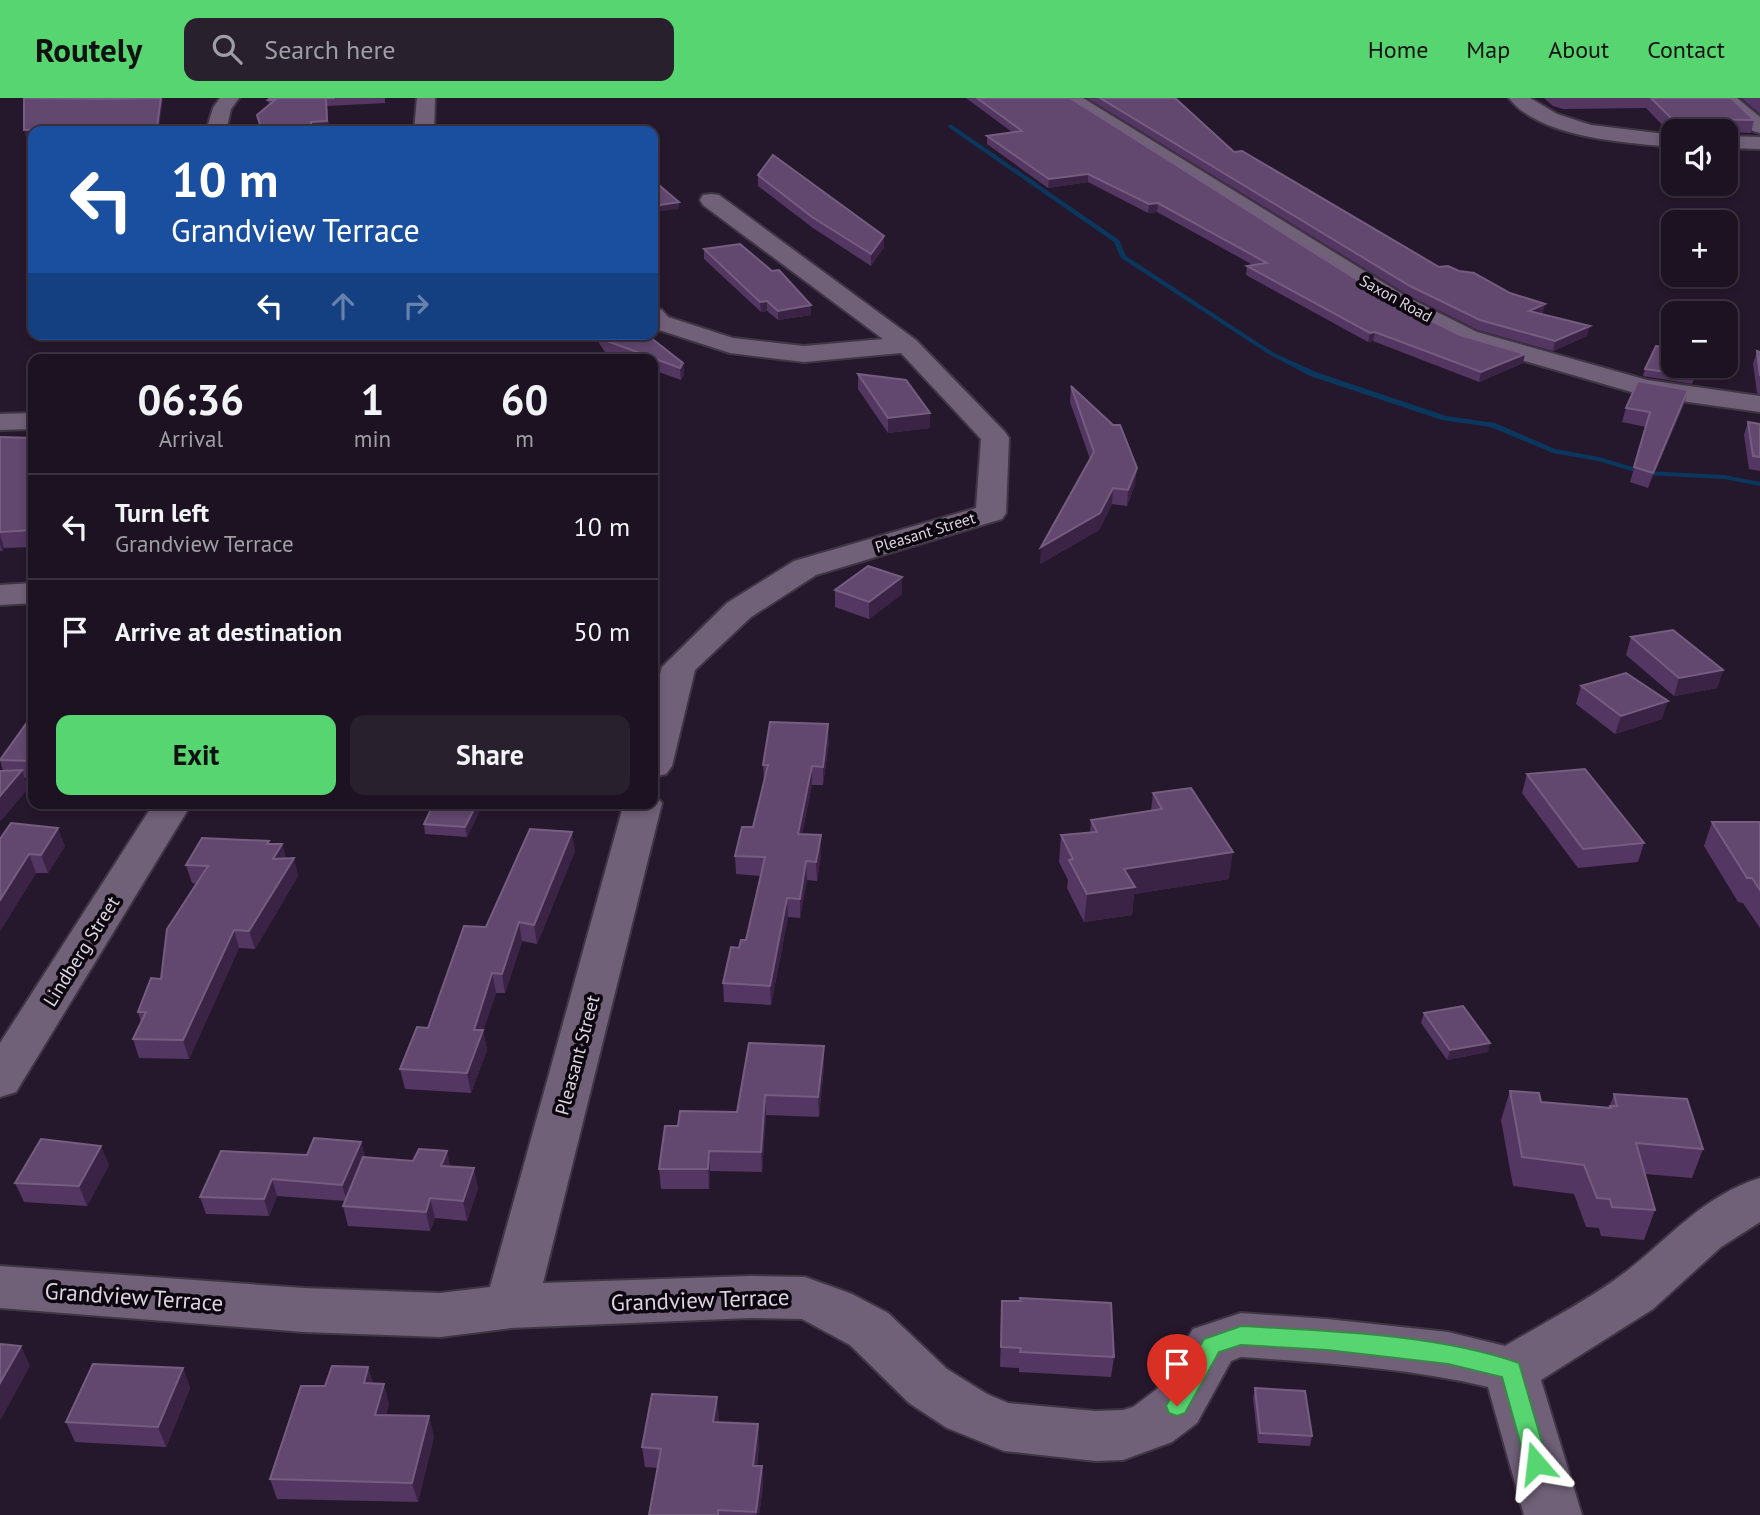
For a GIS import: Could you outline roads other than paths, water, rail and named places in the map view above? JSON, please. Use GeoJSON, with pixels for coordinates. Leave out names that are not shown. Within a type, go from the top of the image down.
{"type":"FeatureCollection","features":[{"type":"Feature","properties":{"kind":"street"},"geometry":{"type":"LineString","coordinates":[[217,126],[222,108],[230,98]]}},
{"type":"Feature","properties":{"kind":"street"},"geometry":{"type":"LineString","coordinates":[[424,126],[426,98]]}},
{"type":"Feature","properties":{"kind":"street","name":"Saxon Road"},"geometry":{"type":"LineString","coordinates":[[1070,98],[1398,302],[1468,337],[1645,388],[1760,404]]}},
{"type":"Feature","properties":{"kind":"street"},"geometry":{"type":"LineString","coordinates":[[1518,98],[1549,118],[1585,129],[1661,140]]}},
{"type":"Feature","properties":{"kind":"street"},"geometry":{"type":"LineString","coordinates":[[1726,98],[1760,127]]}},
{"type":"Feature","properties":{"kind":"street"},"geometry":{"type":"LineString","coordinates":[[1738,142],[1760,142]]}},
{"type":"Feature","properties":{"kind":"street","name":"Pleasant Street"},"geometry":{"type":"LineString","coordinates":[[658,747],[679,667],[738,610],[805,568],[990,513],[995,438],[907,345],[711,200]]}},
{"type":"Feature","properties":{"kind":"street"},"geometry":{"type":"LineString","coordinates":[[658,320],[730,345],[804,354],[907,345]]}},
{"type":"Feature","properties":{"kind":"street"},"geometry":{"type":"LineString","coordinates":[[0,422],[28,421]]}},
{"type":"Feature","properties":{"kind":"street"},"geometry":{"type":"LineString","coordinates":[[0,595],[28,593]]}},
{"type":"Feature","properties":{"kind":"street","name":"Pleasant Street"},"geometry":{"type":"LineString","coordinates":[[511,1306],[641,809]]}},
{"type":"Feature","properties":{"kind":"street","name":"Lindberg Street"},"geometry":{"type":"LineString","coordinates":[[0,1080],[168,813]]}},
{"type":"Feature","properties":{"kind":"street"},"geometry":{"type":"LineString","coordinates":[[1553,1515],[1511,1370],[1634,1294],[1703,1233],[1760,1197]]}},
{"type":"Feature","properties":{"kind":"street","name":"Grandview Terrace"},"geometry":{"type":"LineString","coordinates":[[0,1287],[304,1310],[440,1315],[511,1306],[751,1297],[805,1298],[833,1309],[869,1329],[928,1385],[967,1411],[1004,1427],[1054,1434],[1123,1435],[1152,1424],[1177,1406],[1212,1345],[1241,1335],[1327,1340],[1448,1355],[1511,1370]]}},
{"type":"Feature","properties":{"kind":"waterway"},"geometry":{"type":"LineString","coordinates":[[950,126],[1117,241],[1123,257],[1272,354],[1313,374],[1445,418],[1492,425],[1553,451],[1599,459],[1645,473],[1724,477],[1760,484]]}}]}
